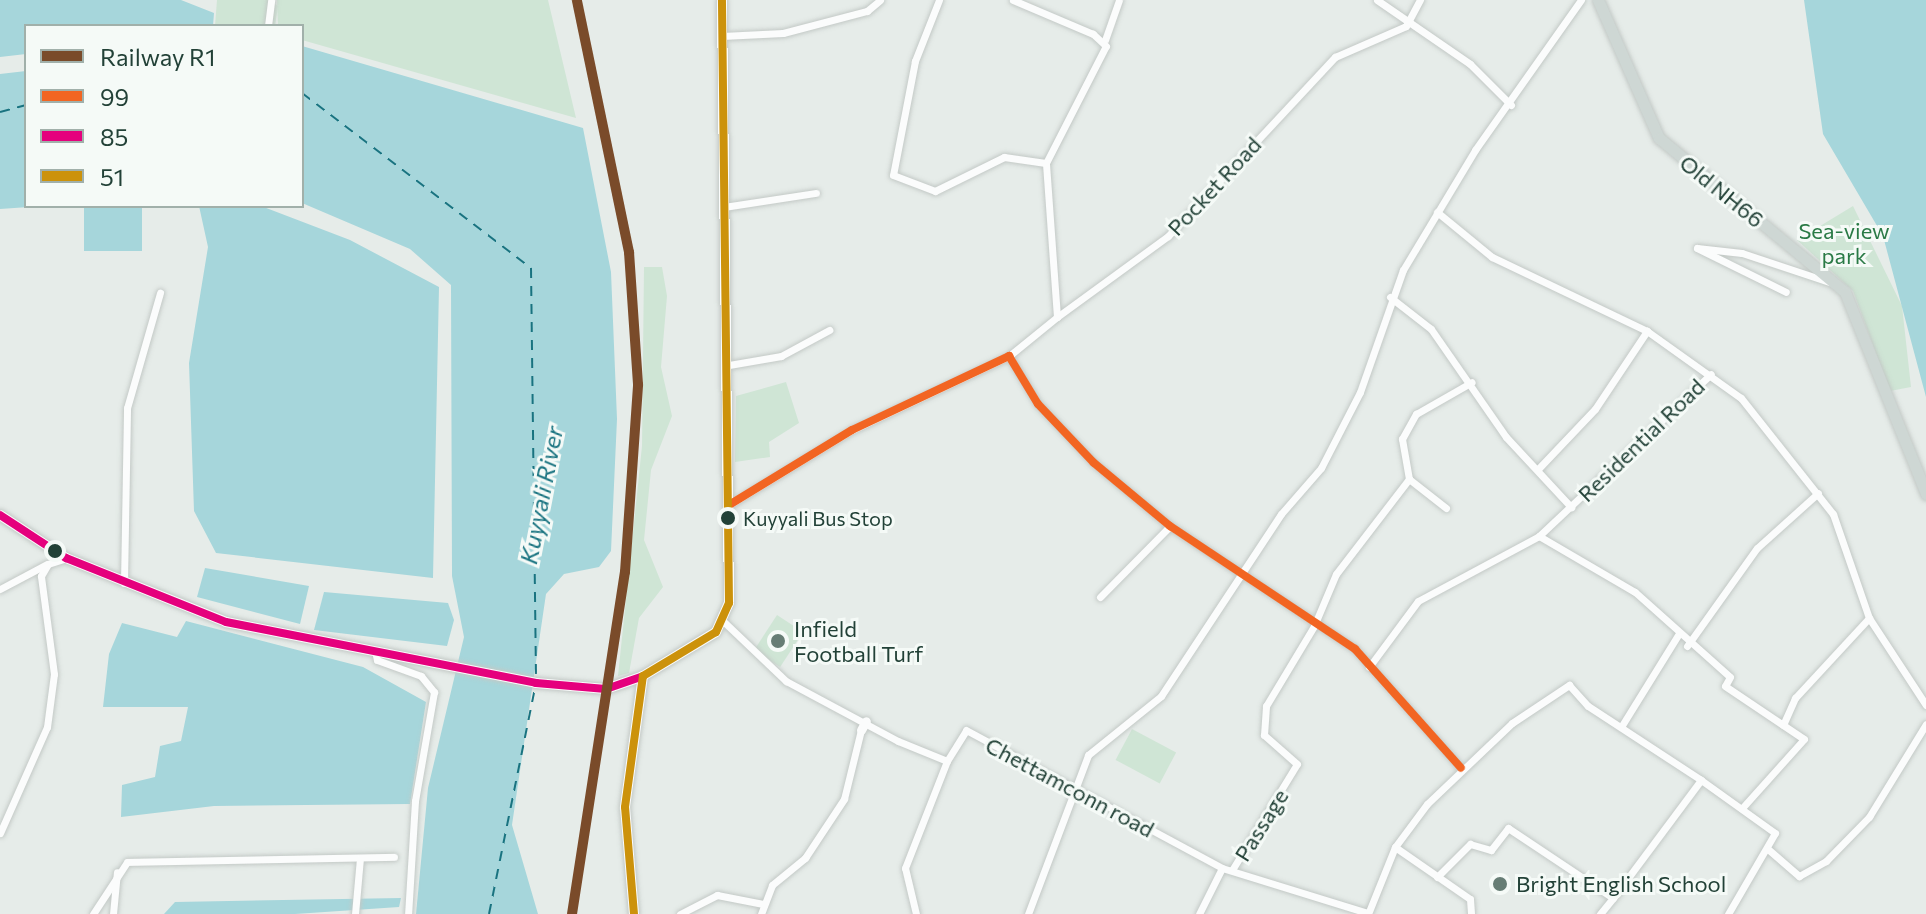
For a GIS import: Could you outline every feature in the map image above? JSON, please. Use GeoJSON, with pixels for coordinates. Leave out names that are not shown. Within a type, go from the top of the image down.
{"type":"FeatureCollection","features":[{"type":"Feature","properties":{"kind":"main road"},"geometry":{"type":"LineString","coordinates":[[0,515],[66,558],[124,585],[226,622],[536,683],[606,689],[643,676],[724,622],[729,505],[729,365],[722,0]]}},
{"type":"Feature","properties":{"kind":"main road","name":"Old NH66"},"geometry":{"type":"LineString","coordinates":[[1598,0],[1659,138],[1838,284],[1926,494]]}},
{"type":"Feature","properties":{"kind":"main road"},"geometry":{"type":"LineString","coordinates":[[634,914],[625,807],[643,676]]}},
{"type":"Feature","properties":{"kind":"street"},"geometry":{"type":"LineString","coordinates":[[268,24],[271,0]]}},
{"type":"Feature","properties":{"kind":"street"},"geometry":{"type":"LineString","coordinates":[[722,36],[783,33],[858,14],[880,0]]}},
{"type":"Feature","properties":{"kind":"street"},"geometry":{"type":"LineString","coordinates":[[939,0],[915,61],[893,175],[935,191],[1004,157],[1046,163]]}},
{"type":"Feature","properties":{"kind":"street"},"geometry":{"type":"LineString","coordinates":[[1013,0],[1105,40]]}},
{"type":"Feature","properties":{"kind":"street"},"geometry":{"type":"LineString","coordinates":[[1057,317],[1046,163],[1105,40],[1119,0]]}},
{"type":"Feature","properties":{"kind":"street"},"geometry":{"type":"LineString","coordinates":[[1377,0],[1406,26],[1442,42],[1511,105]]}},
{"type":"Feature","properties":{"kind":"street"},"geometry":{"type":"LineString","coordinates":[[1406,26],[1420,0]]}},
{"type":"Feature","properties":{"kind":"street"},"geometry":{"type":"LineString","coordinates":[[1028,914],[1072,787],[1096,747],[1169,687],[1243,569],[1339,439],[1390,297],[1437,212],[1581,0]]}},
{"type":"Feature","properties":{"kind":"street","name":"Pocket Road"},"geometry":{"type":"LineString","coordinates":[[729,505],[852,430],[1009,356],[1168,236],[1335,57],[1406,26]]}},
{"type":"Feature","properties":{"kind":"street"},"geometry":{"type":"LineString","coordinates":[[724,207],[816,193]]}},
{"type":"Feature","properties":{"kind":"street"},"geometry":{"type":"LineString","coordinates":[[1437,212],[1492,257],[1647,331],[1711,374],[1763,421],[1818,494],[1844,535],[1869,618],[1926,705]]}},
{"type":"Feature","properties":{"kind":"street"},"geometry":{"type":"LineString","coordinates":[[1786,292],[1697,248],[1742,253],[1838,284]]}},
{"type":"Feature","properties":{"kind":"street"},"geometry":{"type":"LineString","coordinates":[[124,585],[127,408],[160,293]]}},
{"type":"Feature","properties":{"kind":"street","name":"Residential Road"},"geometry":{"type":"LineString","coordinates":[[1390,297],[1431,329],[1472,382],[1506,437],[1539,468],[1571,507]]}},
{"type":"Feature","properties":{"kind":"street"},"geometry":{"type":"LineString","coordinates":[[729,365],[781,356],[829,330]]}},
{"type":"Feature","properties":{"kind":"street"},"geometry":{"type":"LineString","coordinates":[[1539,468],[1595,409],[1647,331]]}},
{"type":"Feature","properties":{"kind":"street"},"geometry":{"type":"LineString","coordinates":[[1009,356],[1029,392],[1071,440],[1170,526],[1243,569],[1317,621],[1369,667],[1461,768]]}},
{"type":"Feature","properties":{"kind":"street","name":"Residential Road"},"geometry":{"type":"LineString","coordinates":[[1369,667],[1418,601],[1539,536],[1711,374]]}},
{"type":"Feature","properties":{"kind":"street"},"geometry":{"type":"LineString","coordinates":[[1446,508],[1409,479],[1400,452],[1416,414],[1472,382]]}},
{"type":"Feature","properties":{"kind":"street"},"geometry":{"type":"LineString","coordinates":[[1317,621],[1336,574],[1409,479]]}},
{"type":"Feature","properties":{"kind":"street"},"geometry":{"type":"LineString","coordinates":[[1687,646],[1757,548],[1818,494]]}},
{"type":"Feature","properties":{"kind":"street"},"geometry":{"type":"LineString","coordinates":[[1100,597],[1170,526]]}},
{"type":"Feature","properties":{"kind":"street"},"geometry":{"type":"LineString","coordinates":[[1539,536],[1635,592],[1687,646],[1730,677],[1725,686],[1804,739],[1742,808]]}},
{"type":"Feature","properties":{"kind":"street"},"geometry":{"type":"LineString","coordinates":[[0,589],[66,558]]}},
{"type":"Feature","properties":{"kind":"street"},"geometry":{"type":"LineString","coordinates":[[0,833],[4,818],[47,727],[54,674],[42,585],[48,564]]}},
{"type":"Feature","properties":{"kind":"street"},"geometry":{"type":"LineString","coordinates":[[1783,725],[1795,698],[1869,618]]}},
{"type":"Feature","properties":{"kind":"street","name":"Passage"},"geometry":{"type":"LineString","coordinates":[[1232,870],[1297,764],[1276,751],[1262,720],[1317,621]]}},
{"type":"Feature","properties":{"kind":"street"},"geometry":{"type":"LineString","coordinates":[[724,622],[786,681],[864,725],[947,761],[905,868],[916,914]]}},
{"type":"Feature","properties":{"kind":"street"},"geometry":{"type":"LineString","coordinates":[[1621,727],[1678,635]]}},
{"type":"Feature","properties":{"kind":"street"},"geometry":{"type":"LineString","coordinates":[[375,650],[377,660],[421,676],[434,692],[415,801],[408,914]]}},
{"type":"Feature","properties":{"kind":"street"},"geometry":{"type":"LineString","coordinates":[[1367,913],[1395,847],[1461,768],[1562,686],[1576,686],[1588,706],[1773,829],[1769,850],[1728,914]]}},
{"type":"Feature","properties":{"kind":"street"},"geometry":{"type":"LineString","coordinates":[[1769,850],[1799,876],[1826,861],[1869,817],[1926,724]]}},
{"type":"Feature","properties":{"kind":"street"},"geometry":{"type":"LineString","coordinates":[[761,914],[763,904],[844,799],[864,725]]}},
{"type":"Feature","properties":{"kind":"street","name":"Chettamconn road"},"geometry":{"type":"LineString","coordinates":[[947,761],[966,730],[1222,868],[1367,913]]}},
{"type":"Feature","properties":{"kind":"street"},"geometry":{"type":"LineString","coordinates":[[1600,914],[1701,780]]}},
{"type":"Feature","properties":{"kind":"street"},"geometry":{"type":"LineString","coordinates":[[1437,877],[1470,844],[1491,850],[1508,828],[1613,898]]}},
{"type":"Feature","properties":{"kind":"street"},"geometry":{"type":"LineString","coordinates":[[1395,847],[1470,899],[1471,914]]}},
{"type":"Feature","properties":{"kind":"street"},"geometry":{"type":"LineString","coordinates":[[93,914],[118,868],[127,862],[394,857]]}},
{"type":"Feature","properties":{"kind":"street"},"geometry":{"type":"LineString","coordinates":[[355,914],[360,858]]}},
{"type":"Feature","properties":{"kind":"street"},"geometry":{"type":"LineString","coordinates":[[113,914],[118,868]]}},
{"type":"Feature","properties":{"kind":"street"},"geometry":{"type":"LineString","coordinates":[[1199,914],[1222,868]]}},
{"type":"Feature","properties":{"kind":"street"},"geometry":{"type":"LineString","coordinates":[[680,914],[717,895],[763,904]]}},
{"type":"Feature","properties":{"kind":"green space"},"geometry":{"type":"Polygon","coordinates":[[[217,0],[269,0],[278,6],[275,24],[215,24],[217,0]]]}},
{"type":"Feature","properties":{"kind":"green space"},"geometry":{"type":"Polygon","coordinates":[[[277,0],[548,0],[576,118],[304,41],[304,24],[278,24],[277,0]]]}},
{"type":"Feature","properties":{"kind":"green space","name":"Sea-view park"},"geometry":{"type":"Polygon","coordinates":[[[1853,206],[1902,306],[1911,387],[1890,391],[1853,291],[1797,240],[1853,206]]]}},
{"type":"Feature","properties":{"kind":"green space"},"geometry":{"type":"Polygon","coordinates":[[[644,267],[662,267],[667,296],[661,367],[672,416],[651,470],[644,540],[663,587],[639,618],[629,673],[618,676],[642,446],[644,267]]]}},
{"type":"Feature","properties":{"kind":"green space"},"geometry":{"type":"Polygon","coordinates":[[[786,382],[799,423],[769,442],[770,457],[735,462],[736,396],[786,382]]]}},
{"type":"Feature","properties":{"kind":"green space","name":"Infield Football Turf"},"geometry":{"type":"Polygon","coordinates":[[[777,615],[803,632],[780,667],[754,650],[777,615]]]}},
{"type":"Feature","properties":{"kind":"green space"},"geometry":{"type":"Polygon","coordinates":[[[1132,729],[1176,752],[1160,783],[1116,760],[1132,729]]]}},
{"type":"Feature","properties":{"kind":"water"},"geometry":{"type":"Polygon","coordinates":[[[0,0],[181,0],[214,13],[213,24],[24,24],[24,54],[0,57],[0,0]]]}},
{"type":"Feature","properties":{"kind":"water"},"geometry":{"type":"Polygon","coordinates":[[[1804,0],[1926,0],[1926,397],[1883,236],[1823,134],[1804,0]]]}},
{"type":"Feature","properties":{"kind":"water","name":"Kuyyali River"},"geometry":{"type":"Polygon","coordinates":[[[304,47],[583,128],[611,272],[617,419],[611,551],[599,567],[564,574],[546,594],[512,825],[538,914],[416,914],[428,788],[464,637],[452,576],[451,285],[410,249],[304,204],[304,47]]]}},
{"type":"Feature","properties":{"kind":"water"},"geometry":{"type":"Polygon","coordinates":[[[24,71],[24,207],[0,209],[0,74],[24,71]]]}},
{"type":"Feature","properties":{"kind":"water"},"geometry":{"type":"Polygon","coordinates":[[[84,208],[142,208],[142,251],[84,251],[84,208]]]}},
{"type":"Feature","properties":{"kind":"water"},"geometry":{"type":"Polygon","coordinates":[[[199,208],[266,208],[350,240],[439,287],[433,578],[216,553],[194,511],[189,363],[208,247],[199,208]]]}},
{"type":"Feature","properties":{"kind":"water"},"geometry":{"type":"Polygon","coordinates":[[[205,568],[309,586],[300,624],[197,597],[205,568]]]}},
{"type":"Feature","properties":{"kind":"water"},"geometry":{"type":"Polygon","coordinates":[[[324,592],[448,603],[454,620],[447,646],[314,630],[324,592]]]}},
{"type":"Feature","properties":{"kind":"water"},"geometry":{"type":"Polygon","coordinates":[[[186,621],[363,667],[426,702],[410,804],[214,806],[121,817],[122,785],[155,777],[160,746],[181,741],[188,707],[103,707],[109,654],[122,623],[177,637],[186,621]]]}},
{"type":"Feature","properties":{"kind":"water"},"geometry":{"type":"Polygon","coordinates":[[[401,898],[399,907],[295,914],[164,914],[175,902],[401,898]]]}},
{"type":"Feature","properties":{"kind":"ferry route"},"geometry":{"type":"LineString","coordinates":[[304,95],[531,268],[536,678]]}},
{"type":"Feature","properties":{"kind":"ferry route"},"geometry":{"type":"LineString","coordinates":[[0,112],[24,106]]}},
{"type":"Feature","properties":{"kind":"ferry route"},"geometry":{"type":"LineString","coordinates":[[489,914],[535,688]]}},
{"type":"Feature","properties":{"kind":"rail line","name":"R1"},"geometry":{"type":"LineString","coordinates":[[572,914],[625,572],[638,384],[629,252],[577,0]]}},
{"type":"Feature","properties":{"kind":"transit line","name":"51"},"geometry":{"type":"LineString","coordinates":[[634,914],[625,807],[643,676],[716,632],[729,603],[722,0]]}},
{"type":"Feature","properties":{"kind":"transit line","name":"99"},"geometry":{"type":"LineString","coordinates":[[729,505],[852,430],[1009,356],[1038,404],[1094,463],[1170,526],[1355,649],[1461,768]]}},
{"type":"Feature","properties":{"kind":"transit line","name":"85"},"geometry":{"type":"LineString","coordinates":[[0,515],[66,558],[226,622],[536,683],[606,689],[643,676]]}},
{"type":"Feature","properties":{"kind":"place","name":"Kuyyali Bus Stop"},"geometry":{"type":"Point","coordinates":[728,518]}},
{"type":"Feature","properties":{"kind":"place","name":"Infield Football Turf"},"geometry":{"type":"Point","coordinates":[778,641]}},
{"type":"Feature","properties":{"kind":"place","name":"Bright English School"},"geometry":{"type":"Point","coordinates":[1500,884]}}]}
